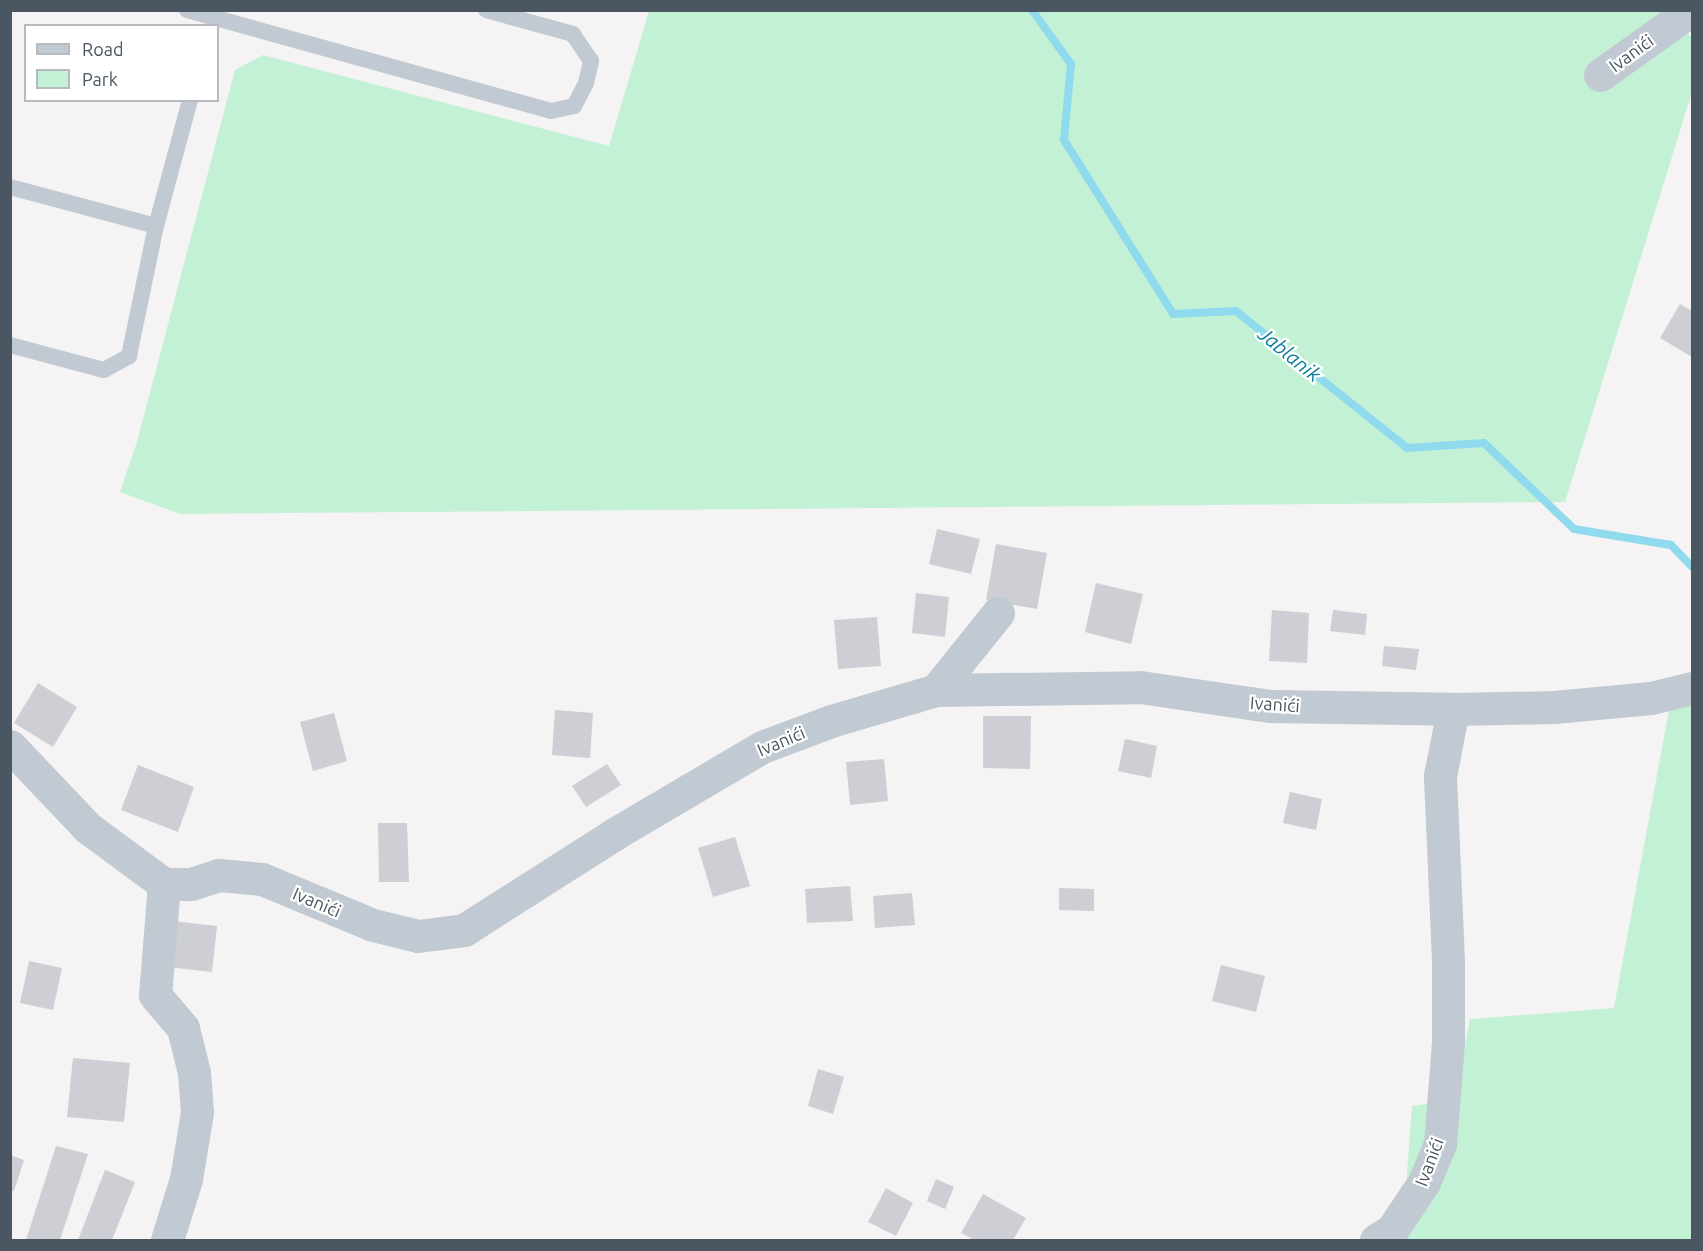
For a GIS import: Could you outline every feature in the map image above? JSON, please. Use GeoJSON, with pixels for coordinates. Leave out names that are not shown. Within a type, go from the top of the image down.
{"type":"FeatureCollection","features":[{"type":"Feature","properties":{"kind":"street","name":"Ivanići"},"geometry":{"type":"LineString","coordinates":[[1600,75],[1690,10]]}},
{"type":"Feature","properties":{"kind":"street"},"geometry":{"type":"LineString","coordinates":[[936,690],[998,613]]}},
{"type":"Feature","properties":{"kind":"street","name":"Ivanići"},"geometry":{"type":"LineString","coordinates":[[164,884],[241,875],[262,879],[395,930],[418,936],[464,930],[616,833],[762,747],[831,721],[936,690],[1140,687],[1271,706],[1453,710],[1554,707],[1651,698],[1692,688]]}},
{"type":"Feature","properties":{"kind":"street","name":"Ivanići"},"geometry":{"type":"LineString","coordinates":[[1376,1240],[1392,1230],[1424,1182],[1440,1144],[1448,1041],[1448,960],[1440,776],[1453,710]]}},
{"type":"Feature","properties":{"kind":"street"},"geometry":{"type":"LineString","coordinates":[[10,746],[88,828],[164,884],[155,995],[183,1029],[194,1072],[197,1112],[186,1179],[167,1240]]}},
{"type":"Feature","properties":{"kind":"lane"},"geometry":{"type":"LineString","coordinates":[[187,10],[211,21],[551,111],[574,106],[586,83],[591,61],[573,34],[486,10]]}},
{"type":"Feature","properties":{"kind":"lane"},"geometry":{"type":"LineString","coordinates":[[10,345],[104,370],[129,356],[156,226],[189,102]]}},
{"type":"Feature","properties":{"kind":"lane"},"geometry":{"type":"LineString","coordinates":[[10,187],[156,226]]}},
{"type":"Feature","properties":{"kind":"green space"},"geometry":{"type":"Polygon","coordinates":[[[1661,10],[1692,37],[1692,92],[1565,502],[180,514],[120,492],[137,442],[235,70],[263,55],[609,146],[649,11],[1661,10]]]}},
{"type":"Feature","properties":{"kind":"green space"},"geometry":{"type":"Polygon","coordinates":[[[1692,703],[1692,1240],[1357,1240],[1405,1202],[1412,1106],[1455,1100],[1470,1019],[1614,1008],[1669,710],[1692,703]]]}},
{"type":"Feature","properties":{"kind":"building"},"geometry":{"type":"Polygon","coordinates":[[[1680,304],[1692,311],[1692,357],[1660,338],[1680,304]]]}},
{"type":"Feature","properties":{"kind":"building"},"geometry":{"type":"Polygon","coordinates":[[[937,529],[980,539],[971,574],[929,564],[937,529]]]}},
{"type":"Feature","properties":{"kind":"building"},"geometry":{"type":"Polygon","coordinates":[[[996,544],[1047,553],[1037,609],[986,600],[996,544]]]}},
{"type":"Feature","properties":{"kind":"building"},"geometry":{"type":"Polygon","coordinates":[[[1096,583],[1143,594],[1131,644],[1085,632],[1096,583]]]}},
{"type":"Feature","properties":{"kind":"building"},"geometry":{"type":"Polygon","coordinates":[[[916,593],[949,597],[945,637],[912,633],[916,593]]]}},
{"type":"Feature","properties":{"kind":"building"},"geometry":{"type":"Polygon","coordinates":[[[1272,610],[1309,613],[1307,663],[1269,661],[1272,610]]]}},
{"type":"Feature","properties":{"kind":"building"},"geometry":{"type":"Polygon","coordinates":[[[1333,610],[1367,614],[1365,635],[1330,631],[1333,610]]]}},
{"type":"Feature","properties":{"kind":"building"},"geometry":{"type":"Polygon","coordinates":[[[877,617],[881,666],[838,669],[834,620],[877,617]]]}},
{"type":"Feature","properties":{"kind":"building"},"geometry":{"type":"Polygon","coordinates":[[[1384,646],[1419,649],[1416,670],[1382,666],[1384,646]]]}},
{"type":"Feature","properties":{"kind":"building"},"geometry":{"type":"Polygon","coordinates":[[[38,683],[77,707],[53,747],[14,723],[38,683]]]}},
{"type":"Feature","properties":{"kind":"building"},"geometry":{"type":"Polygon","coordinates":[[[555,710],[593,713],[590,758],[552,755],[555,710]]]}},
{"type":"Feature","properties":{"kind":"building"},"geometry":{"type":"Polygon","coordinates":[[[334,713],[347,761],[313,771],[300,722],[334,713]]]}},
{"type":"Feature","properties":{"kind":"building"},"geometry":{"type":"Polygon","coordinates":[[[983,716],[1031,716],[1030,769],[983,768],[983,716]]]}},
{"type":"Feature","properties":{"kind":"building"},"geometry":{"type":"Polygon","coordinates":[[[1125,739],[1157,746],[1151,778],[1118,771],[1125,739]]]}},
{"type":"Feature","properties":{"kind":"building"},"geometry":{"type":"Polygon","coordinates":[[[884,759],[888,801],[850,805],[846,762],[884,759]]]}},
{"type":"Feature","properties":{"kind":"building"},"geometry":{"type":"Polygon","coordinates":[[[607,764],[621,785],[586,807],[572,786],[607,764]]]}},
{"type":"Feature","properties":{"kind":"building"},"geometry":{"type":"Polygon","coordinates":[[[138,765],[194,787],[178,832],[121,810],[138,765]]]}},
{"type":"Feature","properties":{"kind":"building"},"geometry":{"type":"Polygon","coordinates":[[[1290,792],[1322,799],[1316,830],[1283,823],[1290,792]]]}},
{"type":"Feature","properties":{"kind":"building"},"geometry":{"type":"Polygon","coordinates":[[[378,823],[407,823],[409,882],[379,882],[378,823]]]}},
{"type":"Feature","properties":{"kind":"building"},"geometry":{"type":"Polygon","coordinates":[[[735,837],[750,886],[713,897],[698,848],[735,837]]]}},
{"type":"Feature","properties":{"kind":"building"},"geometry":{"type":"Polygon","coordinates":[[[850,886],[853,921],[807,923],[805,889],[850,886]]]}},
{"type":"Feature","properties":{"kind":"building"},"geometry":{"type":"Polygon","coordinates":[[[1059,888],[1094,889],[1094,911],[1059,910],[1059,888]]]}},
{"type":"Feature","properties":{"kind":"building"},"geometry":{"type":"Polygon","coordinates":[[[912,893],[915,925],[875,928],[873,896],[912,893]]]}},
{"type":"Feature","properties":{"kind":"building"},"geometry":{"type":"Polygon","coordinates":[[[172,921],[217,926],[212,972],[167,967],[172,921]]]}},
{"type":"Feature","properties":{"kind":"building"},"geometry":{"type":"Polygon","coordinates":[[[29,961],[62,968],[53,1010],[20,1003],[29,961]]]}},
{"type":"Feature","properties":{"kind":"building"},"geometry":{"type":"Polygon","coordinates":[[[1221,965],[1265,976],[1256,1012],[1212,1001],[1221,965]]]}},
{"type":"Feature","properties":{"kind":"building"},"geometry":{"type":"Polygon","coordinates":[[[73,1058],[130,1063],[124,1122],[67,1117],[73,1058]]]}},
{"type":"Feature","properties":{"kind":"building"},"geometry":{"type":"Polygon","coordinates":[[[818,1069],[844,1077],[833,1114],[808,1106],[818,1069]]]}},
{"type":"Feature","properties":{"kind":"building"},"geometry":{"type":"Polygon","coordinates":[[[56,1146],[88,1154],[60,1240],[26,1240],[56,1146]]]}},
{"type":"Feature","properties":{"kind":"building"},"geometry":{"type":"Polygon","coordinates":[[[10,1155],[24,1160],[14,1191],[10,1190],[10,1155]]]}},
{"type":"Feature","properties":{"kind":"building"},"geometry":{"type":"Polygon","coordinates":[[[105,1170],[135,1182],[112,1240],[78,1240],[105,1170]]]}},
{"type":"Feature","properties":{"kind":"building"},"geometry":{"type":"Polygon","coordinates":[[[936,1179],[954,1187],[945,1209],[927,1201],[936,1179]]]}},
{"type":"Feature","properties":{"kind":"building"},"geometry":{"type":"Polygon","coordinates":[[[886,1188],[913,1203],[896,1236],[868,1222],[886,1188]]]}},
{"type":"Feature","properties":{"kind":"building"},"geometry":{"type":"Polygon","coordinates":[[[983,1194],[1026,1218],[1013,1240],[974,1240],[961,1233],[983,1194]]]}},
{"type":"Feature","properties":{"kind":"waterway","name":"Jablanik"},"geometry":{"type":"LineString","coordinates":[[1032,10],[1071,64],[1064,140],[1173,314],[1236,311],[1407,448],[1484,443],[1574,529],[1671,545],[1692,567]]}}]}
